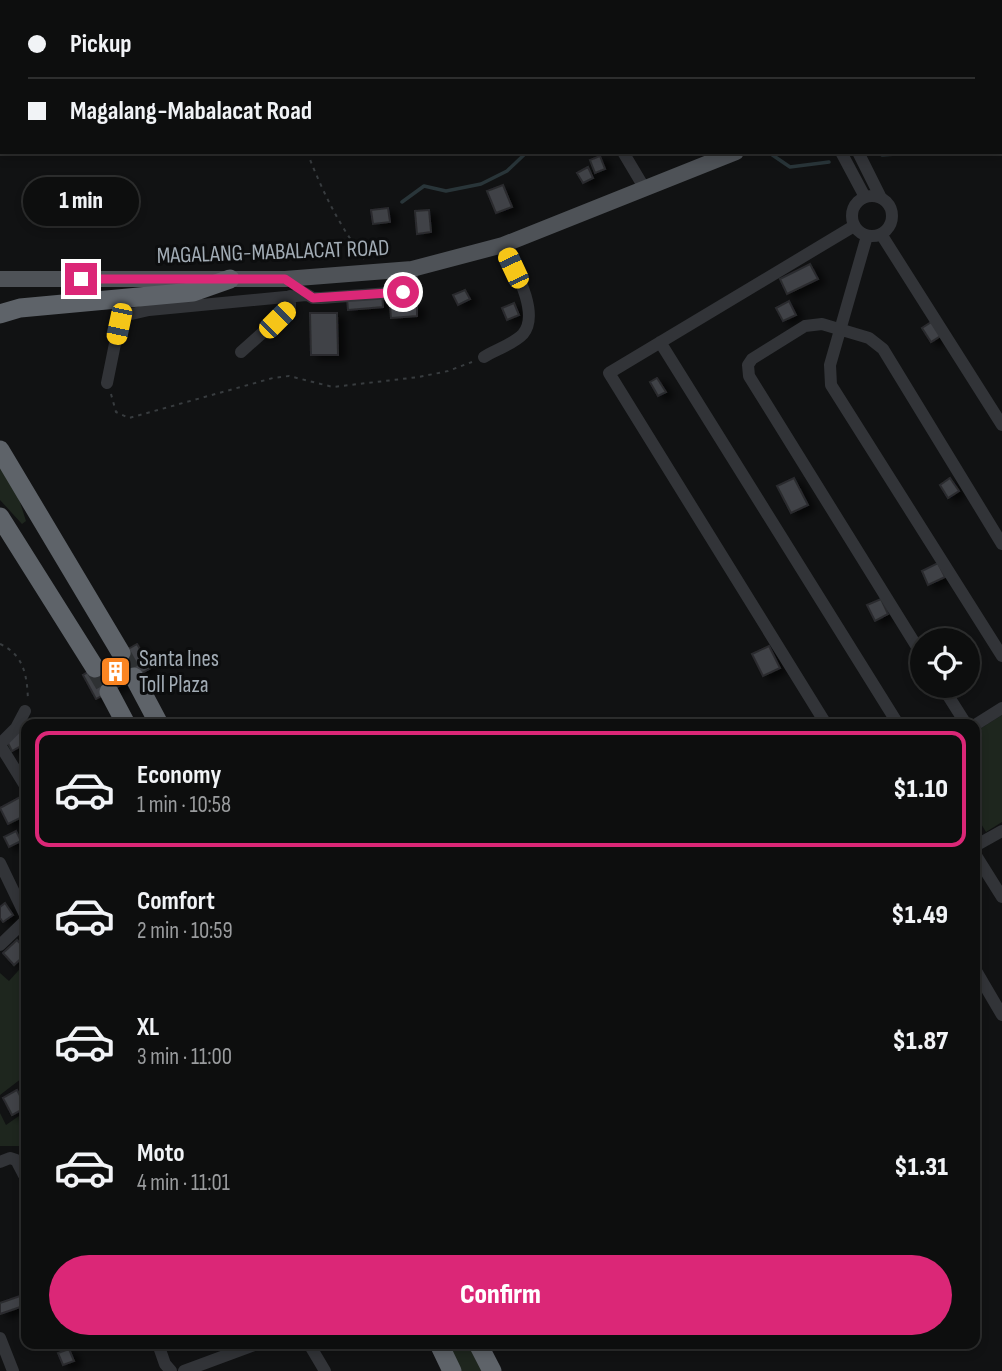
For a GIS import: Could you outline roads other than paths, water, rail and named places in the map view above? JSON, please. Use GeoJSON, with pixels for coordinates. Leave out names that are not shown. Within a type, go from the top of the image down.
{"type":"FeatureCollection","features":[{"type":"Feature","properties":{"kind":"highway"},"geometry":{"type":"LineString","coordinates":[[0,314],[31,306],[193,292],[230,279]]}},
{"type":"Feature","properties":{"kind":"highway"},"geometry":{"type":"LineString","coordinates":[[0,450],[121,653]]}},
{"type":"Feature","properties":{"kind":"highway"},"geometry":{"type":"LineString","coordinates":[[0,517],[95,668]]}},
{"type":"Feature","properties":{"kind":"highway"},"geometry":{"type":"LineString","coordinates":[[134,677],[156,719]]}},
{"type":"Feature","properties":{"kind":"highway"},"geometry":{"type":"LineString","coordinates":[[108,692],[123,719]]}},
{"type":"Feature","properties":{"kind":"highway"},"geometry":{"type":"LineString","coordinates":[[441,1349],[452,1371]]}},
{"type":"Feature","properties":{"kind":"highway"},"geometry":{"type":"LineString","coordinates":[[481,1349],[492,1371]]}},
{"type":"Feature","properties":{"kind":"main road","name":"MAGALANG-MABALACAT ROAD"},"geometry":{"type":"LineString","coordinates":[[0,279],[285,279],[412,269],[503,245],[731,154]]}},
{"type":"Feature","properties":{"kind":"street"},"geometry":{"type":"LineString","coordinates":[[624,154],[645,189]]}},
{"type":"Feature","properties":{"kind":"street"},"geometry":{"type":"LineString","coordinates":[[842,154],[865,197]]}},
{"type":"Feature","properties":{"kind":"street"},"geometry":{"type":"LineString","coordinates":[[859,154],[881,198]]}},
{"type":"Feature","properties":{"kind":"street"},"geometry":{"type":"LineString","coordinates":[[865,197],[881,198],[886,201],[892,213],[890,225],[881,234],[867,236],[854,226],[852,212],[859,200],[865,197]]}},
{"type":"Feature","properties":{"kind":"street"},"geometry":{"type":"LineString","coordinates":[[824,719],[609,373],[854,226]]}},
{"type":"Feature","properties":{"kind":"street"},"geometry":{"type":"LineString","coordinates":[[881,234],[1002,425]]}},
{"type":"Feature","properties":{"kind":"street"},"geometry":{"type":"LineString","coordinates":[[867,236],[830,365],[831,385],[1002,656]]}},
{"type":"Feature","properties":{"kind":"street"},"geometry":{"type":"LineString","coordinates":[[484,357],[523,334],[530,317],[524,290],[503,245]]}},
{"type":"Feature","properties":{"kind":"street"},"geometry":{"type":"LineString","coordinates":[[107,383],[119,324],[127,315],[149,310],[290,296],[321,298],[403,292],[409,289],[412,269]]}},
{"type":"Feature","properties":{"kind":"street"},"geometry":{"type":"LineString","coordinates":[[285,279],[306,295]]}},
{"type":"Feature","properties":{"kind":"street"},"geometry":{"type":"LineString","coordinates":[[241,352],[290,308],[290,296]]}},
{"type":"Feature","properties":{"kind":"street"},"geometry":{"type":"LineString","coordinates":[[910,636],[749,376],[748,365],[752,359],[805,326],[822,324],[869,338],[883,349],[1002,544]]}},
{"type":"Feature","properties":{"kind":"street"},"geometry":{"type":"LineString","coordinates":[[660,342],[895,719]]}},
{"type":"Feature","properties":{"kind":"street"},"geometry":{"type":"LineString","coordinates":[[949,698],[962,719]]}},
{"type":"Feature","properties":{"kind":"street"},"geometry":{"type":"LineString","coordinates":[[980,722],[1002,708]]}},
{"type":"Feature","properties":{"kind":"street"},"geometry":{"type":"LineString","coordinates":[[21,779],[0,744],[16,728],[25,711]]}},
{"type":"Feature","properties":{"kind":"street"},"geometry":{"type":"LineString","coordinates":[[980,843],[1002,831]]}},
{"type":"Feature","properties":{"kind":"street"},"geometry":{"type":"LineString","coordinates":[[980,862],[1002,897]]}},
{"type":"Feature","properties":{"kind":"street"},"geometry":{"type":"LineString","coordinates":[[0,863],[21,913]]}},
{"type":"Feature","properties":{"kind":"street"},"geometry":{"type":"LineString","coordinates":[[0,945],[21,926]]}},
{"type":"Feature","properties":{"kind":"street"},"geometry":{"type":"LineString","coordinates":[[980,977],[1002,1014]]}},
{"type":"Feature","properties":{"kind":"street"},"geometry":{"type":"LineString","coordinates":[[0,1162],[10,1158],[16,1160],[21,1170]]}},
{"type":"Feature","properties":{"kind":"street"},"geometry":{"type":"LineString","coordinates":[[0,1338],[13,1371]]}},
{"type":"Feature","properties":{"kind":"street"},"geometry":{"type":"LineString","coordinates":[[160,1349],[165,1364],[171,1371]]}},
{"type":"Feature","properties":{"kind":"street"},"geometry":{"type":"LineString","coordinates":[[184,1371],[243,1349]]}},
{"type":"Feature","properties":{"kind":"street"},"geometry":{"type":"LineString","coordinates":[[312,1349],[325,1371]]}},
{"type":"Feature","properties":{"kind":"waterway"},"geometry":{"type":"LineString","coordinates":[[402,202],[424,186],[446,191],[481,184],[507,171],[525,154]]}},
{"type":"Feature","properties":{"kind":"waterway"},"geometry":{"type":"LineString","coordinates":[[771,154],[790,167],[829,162]]}},
{"type":"Feature","properties":{"kind":"waterway"},"geometry":{"type":"LineString","coordinates":[[882,155],[896,154]]}},
{"type":"Feature","properties":{"kind":"tunnel"},"geometry":{"type":"LineString","coordinates":[[121,653],[134,677]]}},
{"type":"Feature","properties":{"kind":"tunnel"},"geometry":{"type":"LineString","coordinates":[[95,668],[109,692]]}},
{"type":"Feature","properties":{"kind":"place","name":"Santa Ines Toll Plaza"},"geometry":{"type":"Point","coordinates":[116,672]}}]}
